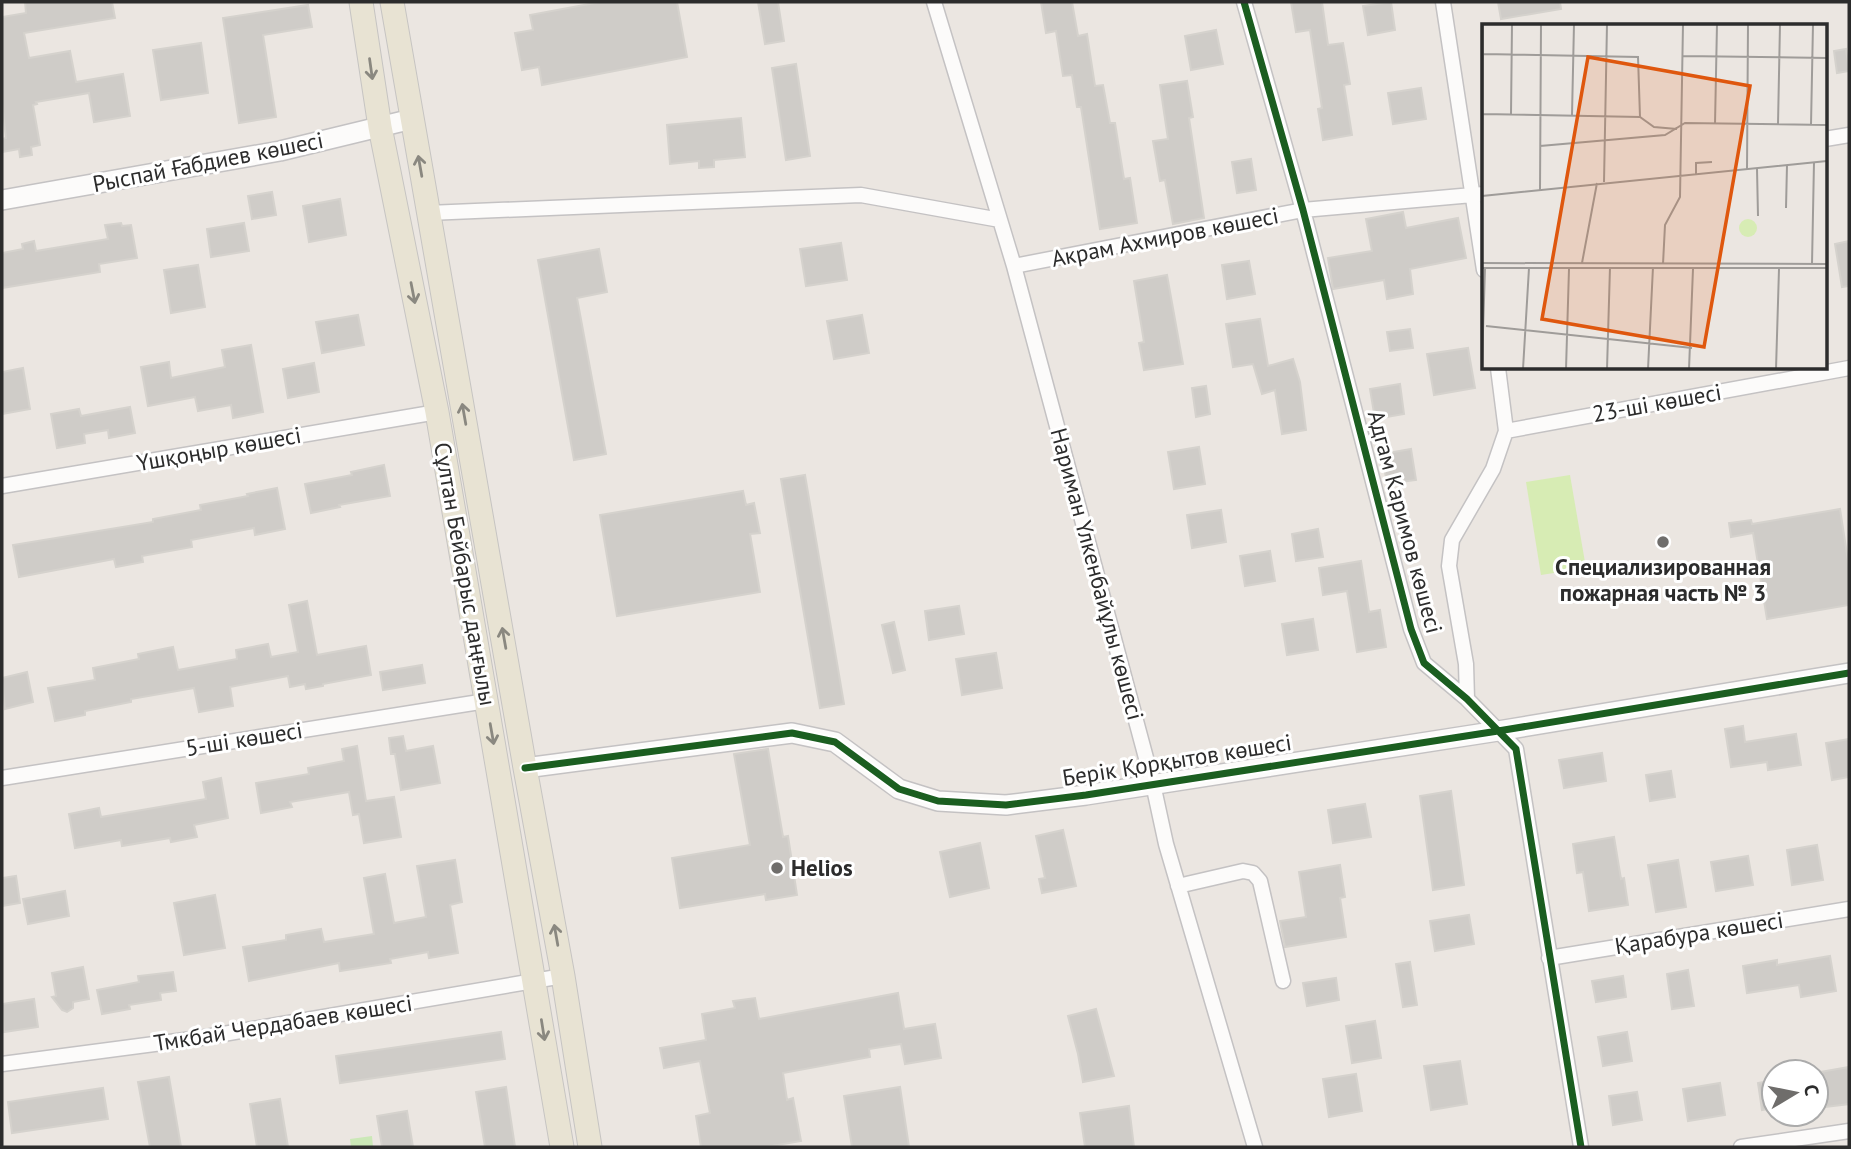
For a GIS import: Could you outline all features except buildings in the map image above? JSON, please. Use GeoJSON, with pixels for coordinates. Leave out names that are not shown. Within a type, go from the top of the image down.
{"type":"FeatureCollection","features":[{"type":"Feature","properties":{"kind":"main road","name":"Сұлтан Бейбарыс даңғылы"},"geometry":{"type":"LineString","coordinates":[[361,2],[380,127],[437,412],[562,1147]]}},
{"type":"Feature","properties":{"kind":"main road","name":"Сұлтан Бейбарыс даңғылы"},"geometry":{"type":"LineString","coordinates":[[392,2],[563,976],[590,1147]]}},
{"type":"Feature","properties":{"kind":"street","name":"Нариман Үлкенбайұлы көшесі"},"geometry":{"type":"LineString","coordinates":[[934,2],[1014,266],[1153,784],[1166,845],[1255,1147]]}},
{"type":"Feature","properties":{"kind":"street","name":"Адгам Каримов көшесі"},"geometry":{"type":"LineString","coordinates":[[1244,2],[1303,210],[1411,629],[1424,663],[1467,699],[1517,749],[1581,1147]]}},
{"type":"Feature","properties":{"kind":"street"},"geometry":{"type":"LineString","coordinates":[[1443,2],[1478,195],[1482,255]]}},
{"type":"Feature","properties":{"kind":"street","name":"Рыспай Ғабдиев көшесі"},"geometry":{"type":"LineString","coordinates":[[2,200],[280,151],[412,119]]}},
{"type":"Feature","properties":{"kind":"street"},"geometry":{"type":"LineString","coordinates":[[1826,139],[1849,135]]}},
{"type":"Feature","properties":{"kind":"street"},"geometry":{"type":"LineString","coordinates":[[428,213],[861,195],[1000,220]]}},
{"type":"Feature","properties":{"kind":"street","name":"Акрам Ахмиров көшесі"},"geometry":{"type":"LineString","coordinates":[[1014,266],[1303,210],[1478,195]]}},
{"type":"Feature","properties":{"kind":"street","name":"23-шi көшесi"},"geometry":{"type":"LineString","coordinates":[[1506,431],[1849,368]]}},
{"type":"Feature","properties":{"kind":"street"},"geometry":{"type":"LineString","coordinates":[[1467,699],[1466,664],[1449,566],[1452,540],[1493,469],[1506,431],[1498,369]]}},
{"type":"Feature","properties":{"kind":"street","name":"Үшқоңыр көшесі"},"geometry":{"type":"LineString","coordinates":[[2,486],[437,412]]}},
{"type":"Feature","properties":{"kind":"street","name":"Берік Қорқытов көшесі"},"geometry":{"type":"LineString","coordinates":[[525,768],[792,733],[835,742],[899,789],[938,801],[1006,805],[1498,731],[1849,673]]}},
{"type":"Feature","properties":{"kind":"street","name":"5-ші көшесі"},"geometry":{"type":"LineString","coordinates":[[2,778],[486,701]]}},
{"type":"Feature","properties":{"kind":"street"},"geometry":{"type":"LineString","coordinates":[[1178,886],[1243,871],[1253,873],[1260,881],[1283,981]]}},
{"type":"Feature","properties":{"kind":"street","name":"Қарабура көшесі"},"geometry":{"type":"LineString","coordinates":[[1549,958],[1849,909]]}},
{"type":"Feature","properties":{"kind":"street","name":"Тмкбай Чердабаев көшесі"},"geometry":{"type":"LineString","coordinates":[[2,1064],[200,1038],[563,976]]}},
{"type":"Feature","properties":{"kind":"street"},"geometry":{"type":"LineString","coordinates":[[1741,1147],[1849,1131]]}},
{"type":"Feature","properties":{"kind":"green space"},"geometry":{"type":"Polygon","coordinates":[[[1570,475],[1586,568],[1541,575],[1526,482],[1570,475]]]}},
{"type":"Feature","properties":{"kind":"green space"},"geometry":{"type":"Polygon","coordinates":[[[372,1136],[373,1147],[351,1147],[350,1139],[372,1136]]]}},
{"type":"Feature","properties":{"kind":"cycle path"},"geometry":{"type":"LineString","coordinates":[[1244,2],[1303,210],[1411,629],[1424,663],[1467,699],[1516,749],[1581,1147]]}},
{"type":"Feature","properties":{"kind":"cycle path"},"geometry":{"type":"LineString","coordinates":[[525,768],[792,733],[835,742],[899,789],[938,801],[1006,805],[1498,731],[1849,673]]}},
{"type":"Feature","properties":{"kind":"place","name":"Специализированная пожарная часть № 3"},"geometry":{"type":"Point","coordinates":[1663,542]}},
{"type":"Feature","properties":{"kind":"place","name":"Helios"},"geometry":{"type":"Point","coordinates":[777,868]}}]}
